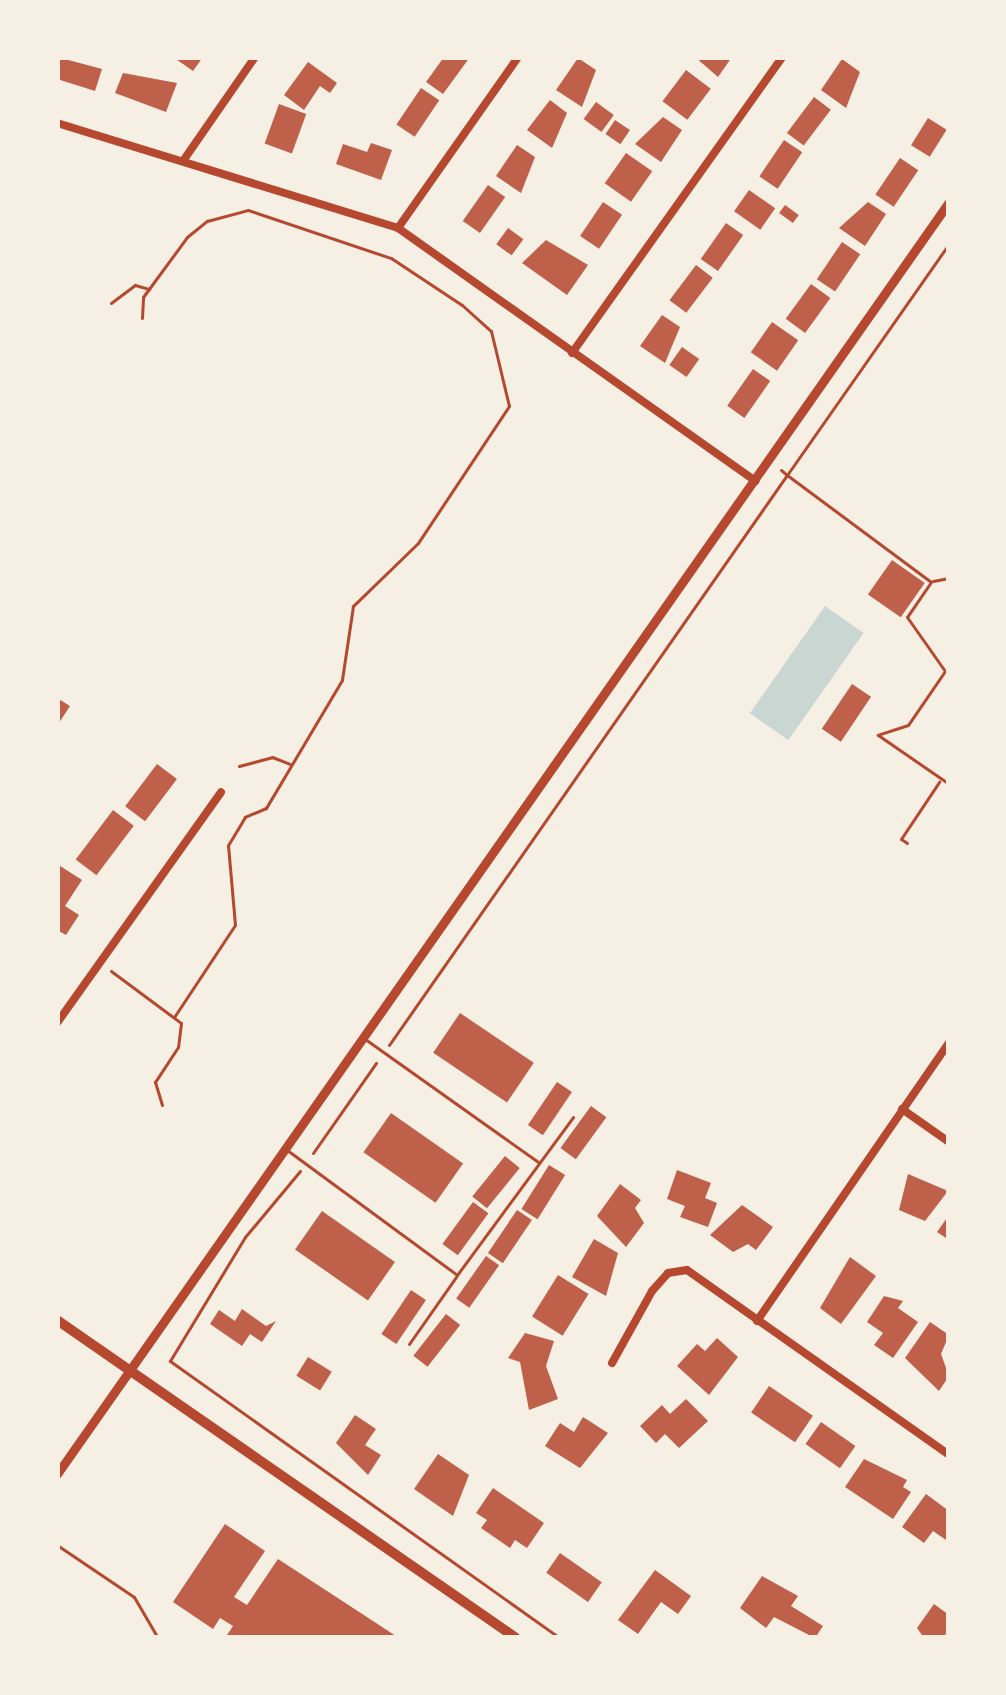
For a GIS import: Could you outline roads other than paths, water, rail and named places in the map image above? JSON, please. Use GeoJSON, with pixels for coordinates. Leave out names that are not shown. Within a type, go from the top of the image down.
{"type":"FeatureCollection","features":[{"type":"Feature","properties":{"kind":"main road"},"geometry":{"type":"LineString","coordinates":[[57,1321],[516,1638]]}},
{"type":"Feature","properties":{"kind":"street"},"geometry":{"type":"LineString","coordinates":[[182,161],[255,57]]}},
{"type":"Feature","properties":{"kind":"street"},"geometry":{"type":"LineString","coordinates":[[398,228],[518,57]]}},
{"type":"Feature","properties":{"kind":"street"},"geometry":{"type":"LineString","coordinates":[[572,353],[782,57]]}},
{"type":"Feature","properties":{"kind":"street"},"geometry":{"type":"LineString","coordinates":[[57,123],[398,228],[755,481]]}},
{"type":"Feature","properties":{"kind":"street"},"geometry":{"type":"LineString","coordinates":[[57,1474],[949,202]]}},
{"type":"Feature","properties":{"kind":"street"},"geometry":{"type":"LineString","coordinates":[[57,1023],[221,792]]}},
{"type":"Feature","properties":{"kind":"street"},"geometry":{"type":"LineString","coordinates":[[757,1321],[949,1043]]}},
{"type":"Feature","properties":{"kind":"street"},"geometry":{"type":"LineString","coordinates":[[902,1109],[949,1142]]}},
{"type":"Feature","properties":{"kind":"street"},"geometry":{"type":"LineString","coordinates":[[612,1364],[668,1273],[687,1270],[949,1455]]}},
{"type":"Feature","properties":{"kind":"lane"},"geometry":{"type":"LineString","coordinates":[[364,1037],[539,1163]]}},
{"type":"Feature","properties":{"kind":"lane"},"geometry":{"type":"LineString","coordinates":[[409,1344],[573,1117]]}},
{"type":"Feature","properties":{"kind":"lane"},"geometry":{"type":"LineString","coordinates":[[286,1149],[457,1275]]}},
{"type":"Feature","properties":{"kind":"lane"},"geometry":{"type":"LineString","coordinates":[[57,1545],[134,1597],[158,1638]]}}]}
